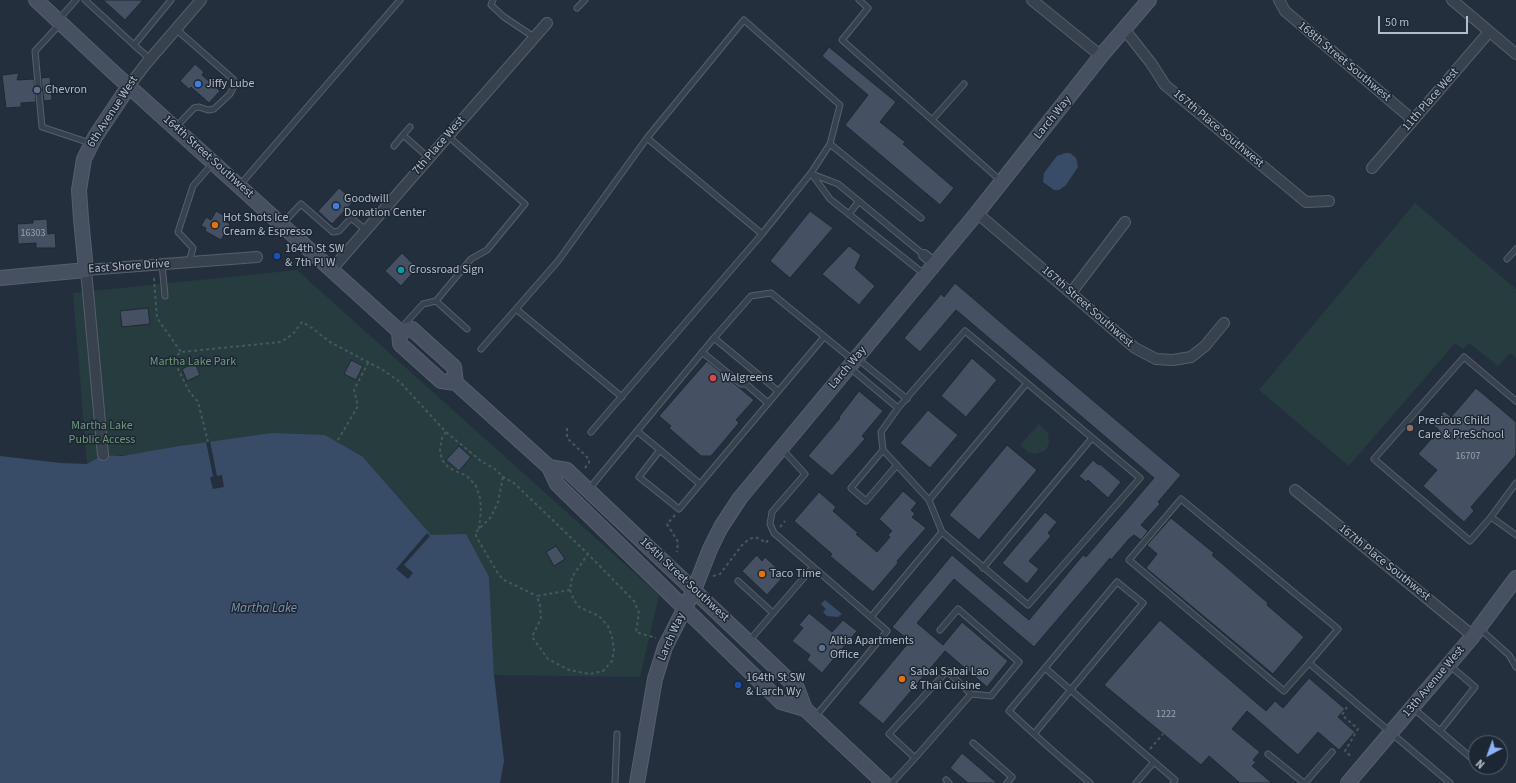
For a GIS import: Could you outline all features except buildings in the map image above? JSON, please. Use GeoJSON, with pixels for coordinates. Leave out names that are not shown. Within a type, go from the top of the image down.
{"type":"FeatureCollection","features":[{"type":"Feature","properties":{"kind":"main road","name":"164th Street Southwest"},"geometry":{"type":"LineString","coordinates":[[36,0],[399,331],[400,344],[441,381],[456,383],[549,467],[557,484],[781,702],[809,714],[884,783]]}},
{"type":"Feature","properties":{"kind":"main road","name":"Larch Way"},"geometry":{"type":"LineString","coordinates":[[637,783],[654,679],[670,634],[694,590],[707,556],[721,527],[740,498],[925,274],[929,259],[977,213],[1101,56],[1148,0]]}},
{"type":"Feature","properties":{"kind":"main road","name":"6th Avenue West"},"geometry":{"type":"LineString","coordinates":[[86,270],[79,190],[84,159],[110,114],[129,86]]}},
{"type":"Feature","properties":{"kind":"main road","name":"East Shore Drive"},"geometry":{"type":"LineString","coordinates":[[0,278],[86,270]]}},
{"type":"Feature","properties":{"kind":"main road"},"geometry":{"type":"LineString","coordinates":[[399,331],[412,329],[454,367],[456,383]]}},
{"type":"Feature","properties":{"kind":"main road","name":"164th Street Southwest"},"geometry":{"type":"LineString","coordinates":[[549,467],[568,470],[797,688],[809,714]]}},
{"type":"Feature","properties":{"kind":"main road","name":"13th Avenue West"},"geometry":{"type":"LineString","coordinates":[[1348,783],[1476,632],[1516,578]]}},
{"type":"Feature","properties":{"kind":"street"},"geometry":{"type":"LineString","coordinates":[[1032,0],[1101,56]]}},
{"type":"Feature","properties":{"kind":"street","name":"168th Street Southwest"},"geometry":{"type":"LineString","coordinates":[[1279,0],[1285,11],[1413,120]]}},
{"type":"Feature","properties":{"kind":"street"},"geometry":{"type":"LineString","coordinates":[[1452,0],[1516,54]]}},
{"type":"Feature","properties":{"kind":"street","name":"6th Avenue West"},"geometry":{"type":"LineString","coordinates":[[129,86],[197,1]]}},
{"type":"Feature","properties":{"kind":"street","name":"7th Place West"},"geometry":{"type":"LineString","coordinates":[[332,269],[547,23]]}},
{"type":"Feature","properties":{"kind":"street","name":"167th Place Southwest"},"geometry":{"type":"LineString","coordinates":[[1124,29],[1151,63],[1165,85],[1306,202],[1329,201]]}},
{"type":"Feature","properties":{"kind":"street","name":"11th Place West"},"geometry":{"type":"LineString","coordinates":[[1372,168],[1489,32]]}},
{"type":"Feature","properties":{"kind":"street","name":"167th Street Southwest"},"geometry":{"type":"LineString","coordinates":[[977,213],[1135,348],[1156,359],[1173,360],[1191,357],[1205,346],[1224,323]]}},
{"type":"Feature","properties":{"kind":"street"},"geometry":{"type":"LineString","coordinates":[[1071,292],[1125,222]]}},
{"type":"Feature","properties":{"kind":"street","name":"East Shore Drive"},"geometry":{"type":"LineString","coordinates":[[86,270],[257,257]]}},
{"type":"Feature","properties":{"kind":"street"},"geometry":{"type":"LineString","coordinates":[[86,270],[103,455]]}},
{"type":"Feature","properties":{"kind":"street","name":"167th Place Southwest"},"geometry":{"type":"LineString","coordinates":[[1295,490],[1476,632]]}},
{"type":"Feature","properties":{"kind":"lane"},"geometry":{"type":"LineString","coordinates":[[76,0],[60,22],[35,51],[42,127],[92,144]]}},
{"type":"Feature","properties":{"kind":"lane"},"geometry":{"type":"LineString","coordinates":[[85,0],[150,59]]}},
{"type":"Feature","properties":{"kind":"lane"},"geometry":{"type":"LineString","coordinates":[[134,45],[172,0]]}},
{"type":"Feature","properties":{"kind":"lane"},"geometry":{"type":"LineString","coordinates":[[240,186],[400,0]]}},
{"type":"Feature","properties":{"kind":"lane"},"geometry":{"type":"LineString","coordinates":[[493,0],[491,5],[504,17],[534,37]]}},
{"type":"Feature","properties":{"kind":"lane"},"geometry":{"type":"LineString","coordinates":[[577,8],[585,0]]}},
{"type":"Feature","properties":{"kind":"lane"},"geometry":{"type":"LineString","coordinates":[[859,0],[868,8],[842,40],[1002,182]]}},
{"type":"Feature","properties":{"kind":"lane"},"geometry":{"type":"LineString","coordinates":[[481,349],[558,261],[647,138],[744,20],[840,105],[830,144],[811,173],[762,234],[591,432]]}},
{"type":"Feature","properties":{"kind":"lane"},"geometry":{"type":"LineString","coordinates":[[175,127],[194,108],[198,107],[208,110],[214,109],[230,94],[234,86],[234,80],[176,29]]}},
{"type":"Feature","properties":{"kind":"lane"},"geometry":{"type":"LineString","coordinates":[[932,120],[964,84]]}},
{"type":"Feature","properties":{"kind":"lane"},"geometry":{"type":"LineString","coordinates":[[394,146],[410,127]]}},
{"type":"Feature","properties":{"kind":"lane"},"geometry":{"type":"LineString","coordinates":[[404,135],[428,158]]}},
{"type":"Feature","properties":{"kind":"lane"},"geometry":{"type":"LineString","coordinates":[[399,331],[423,304],[436,301],[471,259],[487,250],[525,204],[448,136]]}},
{"type":"Feature","properties":{"kind":"lane"},"geometry":{"type":"LineString","coordinates":[[647,138],[762,234]]}},
{"type":"Feature","properties":{"kind":"lane"},"geometry":{"type":"LineString","coordinates":[[830,144],[920,218]]}},
{"type":"Feature","properties":{"kind":"lane"},"geometry":{"type":"LineString","coordinates":[[189,262],[193,248],[178,232],[193,186],[214,163]]}},
{"type":"Feature","properties":{"kind":"lane"},"geometry":{"type":"LineString","coordinates":[[811,173],[838,184],[929,259]]}},
{"type":"Feature","properties":{"kind":"lane"},"geometry":{"type":"LineString","coordinates":[[811,173],[830,199],[925,274]]}},
{"type":"Feature","properties":{"kind":"lane"},"geometry":{"type":"LineString","coordinates":[[849,214],[859,202]]}},
{"type":"Feature","properties":{"kind":"lane"},"geometry":{"type":"LineString","coordinates":[[282,224],[301,204],[333,232],[339,231],[351,218],[366,230]]}},
{"type":"Feature","properties":{"kind":"lane"},"geometry":{"type":"LineString","coordinates":[[1507,259],[1516,248]]}},
{"type":"Feature","properties":{"kind":"lane"},"geometry":{"type":"LineString","coordinates":[[162,264],[165,296]]}},
{"type":"Feature","properties":{"kind":"lane"},"geometry":{"type":"LineString","coordinates":[[588,490],[702,352],[751,296],[771,293],[853,362],[898,408]]}},
{"type":"Feature","properties":{"kind":"lane"},"geometry":{"type":"LineString","coordinates":[[436,301],[467,329]]}},
{"type":"Feature","properties":{"kind":"lane"},"geometry":{"type":"LineString","coordinates":[[516,308],[622,396]]}},
{"type":"Feature","properties":{"kind":"lane"},"geometry":{"type":"LineString","coordinates":[[965,331],[1140,478],[1028,605],[942,532],[929,500],[883,450],[881,432],[898,408],[907,399],[965,331]]}},
{"type":"Feature","properties":{"kind":"lane"},"geometry":{"type":"LineString","coordinates":[[660,450],[639,477],[679,509],[824,337]]}},
{"type":"Feature","properties":{"kind":"lane"},"geometry":{"type":"LineString","coordinates":[[714,338],[778,391]]}},
{"type":"Feature","properties":{"kind":"lane"},"geometry":{"type":"LineString","coordinates":[[702,352],[741,384],[746,384],[768,403]]}},
{"type":"Feature","properties":{"kind":"lane"},"geometry":{"type":"LineString","coordinates":[[1516,401],[1464,357],[1374,459],[1470,541],[1516,483]]}},
{"type":"Feature","properties":{"kind":"lane"},"geometry":{"type":"LineString","coordinates":[[853,362],[907,399]]}},
{"type":"Feature","properties":{"kind":"lane"},"geometry":{"type":"LineString","coordinates":[[929,500],[1027,383]]}},
{"type":"Feature","properties":{"kind":"lane"},"geometry":{"type":"LineString","coordinates":[[637,431],[700,484]]}},
{"type":"Feature","properties":{"kind":"lane"},"geometry":{"type":"LineString","coordinates":[[983,568],[1092,438]]}},
{"type":"Feature","properties":{"kind":"lane"},"geometry":{"type":"LineString","coordinates":[[781,448],[805,474],[772,512],[770,524],[774,533],[871,616],[887,632],[809,714]]}},
{"type":"Feature","properties":{"kind":"lane"},"geometry":{"type":"LineString","coordinates":[[883,450],[850,488],[866,501],[897,464]]}},
{"type":"Feature","properties":{"kind":"lane"},"geometry":{"type":"LineString","coordinates":[[1181,499],[1338,629],[1309,663],[1284,690],[1129,560],[1181,499]]}},
{"type":"Feature","properties":{"kind":"lane"},"geometry":{"type":"LineString","coordinates":[[1491,516],[1516,535]]}},
{"type":"Feature","properties":{"kind":"lane"},"geometry":{"type":"LineString","coordinates":[[871,616],[942,532]]}},
{"type":"Feature","properties":{"kind":"lane"},"geometry":{"type":"LineString","coordinates":[[748,641],[813,567]]}},
{"type":"Feature","properties":{"kind":"lane"},"geometry":{"type":"LineString","coordinates":[[738,581],[773,613]]}},
{"type":"Feature","properties":{"kind":"lane"},"geometry":{"type":"LineString","coordinates":[[1034,734],[1143,603],[1117,582],[1009,711],[1034,734],[1090,783]]}},
{"type":"Feature","properties":{"kind":"lane"},"geometry":{"type":"LineString","coordinates":[[915,758],[889,734],[946,671],[971,694],[991,696],[1019,662],[958,609],[940,630]]}},
{"type":"Feature","properties":{"kind":"lane"},"geometry":{"type":"LineString","coordinates":[[1476,632],[1509,655],[1516,667]]}},
{"type":"Feature","properties":{"kind":"lane"},"geometry":{"type":"LineString","coordinates":[[1309,663],[1450,783]]}},
{"type":"Feature","properties":{"kind":"lane"},"geometry":{"type":"LineString","coordinates":[[1440,731],[1474,688],[1448,664]]}},
{"type":"Feature","properties":{"kind":"lane"},"geometry":{"type":"LineString","coordinates":[[1045,668],[1175,780],[1173,783]]}},
{"type":"Feature","properties":{"kind":"lane"},"geometry":{"type":"LineString","coordinates":[[892,783],[971,694]]}},
{"type":"Feature","properties":{"kind":"lane"},"geometry":{"type":"LineString","coordinates":[[1412,707],[1468,755]]}},
{"type":"Feature","properties":{"kind":"lane"},"geometry":{"type":"LineString","coordinates":[[615,783],[617,734]]}},
{"type":"Feature","properties":{"kind":"lane"},"geometry":{"type":"LineString","coordinates":[[973,744],[1012,777],[1007,783]]}},
{"type":"Feature","properties":{"kind":"lane"},"geometry":{"type":"LineString","coordinates":[[1268,754],[1304,783],[1332,752]]}},
{"type":"Feature","properties":{"kind":"lane"},"geometry":{"type":"LineString","coordinates":[[1136,783],[1154,762]]}},
{"type":"Feature","properties":{"kind":"path"},"geometry":{"type":"LineString","coordinates":[[154,278],[157,318],[181,352]]}},
{"type":"Feature","properties":{"kind":"path"},"geometry":{"type":"LineString","coordinates":[[208,442],[198,402],[189,391],[174,362],[176,356],[181,352],[281,342],[293,334],[302,322],[330,342],[384,370],[400,382],[446,432],[481,461],[496,469],[502,477],[514,483],[588,554],[634,601],[639,613],[636,632],[657,639]]}},
{"type":"Feature","properties":{"kind":"path"},"geometry":{"type":"LineString","coordinates":[[338,440],[358,406],[354,390],[368,363]]}},
{"type":"Feature","properties":{"kind":"path"},"geometry":{"type":"LineString","coordinates":[[567,428],[567,438],[589,459],[589,463],[584,469]]}},
{"type":"Feature","properties":{"kind":"path"},"geometry":{"type":"LineString","coordinates":[[446,432],[442,438],[440,450],[442,460],[449,468],[468,476],[476,486],[480,498],[481,510],[479,529]]}},
{"type":"Feature","properties":{"kind":"path"},"geometry":{"type":"LineString","coordinates":[[502,477],[498,502],[491,517],[475,533],[499,575],[504,580],[537,596],[570,590]]}},
{"type":"Feature","properties":{"kind":"path"},"geometry":{"type":"LineString","coordinates":[[677,552],[678,542],[667,524],[679,509]]}},
{"type":"Feature","properties":{"kind":"path"},"geometry":{"type":"LineString","coordinates":[[712,576],[720,574],[743,544],[748,540],[754,537],[766,543],[768,540]]}},
{"type":"Feature","properties":{"kind":"path"},"geometry":{"type":"LineString","coordinates":[[537,596],[541,618],[532,637],[548,659],[569,670],[590,674],[602,671],[612,661],[614,650],[612,637],[608,626],[599,616],[579,607],[570,590],[572,577],[588,554]]}},
{"type":"Feature","properties":{"kind":"path"},"geometry":{"type":"LineString","coordinates":[[1343,704],[1348,708],[1342,715],[1358,729],[1346,751],[1354,760]]}},
{"type":"Feature","properties":{"kind":"path"},"geometry":{"type":"LineString","coordinates":[[1146,755],[1163,734]]}},
{"type":"Feature","properties":{"kind":"green space"},"geometry":{"type":"Polygon","coordinates":[[[1415,203],[1516,289],[1516,358],[1510,353],[1498,366],[1469,343],[1463,349],[1455,343],[1349,466],[1259,390],[1415,203]]]}},
{"type":"Feature","properties":{"kind":"green space","name":"Martha Lake Park"},"geometry":{"type":"Polygon","coordinates":[[[297,270],[659,595],[640,677],[494,675],[489,577],[431,535],[363,457],[103,455],[87,464],[73,293],[297,270]]]}},
{"type":"Feature","properties":{"kind":"green space"},"geometry":{"type":"Polygon","coordinates":[[[1039,424],[1048,433],[1049,443],[1044,451],[1035,454],[1028,452],[1020,445],[1039,424]]]}},
{"type":"Feature","properties":{"kind":"water"},"geometry":{"type":"Polygon","coordinates":[[[1070,153],[1076,158],[1078,167],[1066,185],[1059,190],[1054,190],[1043,182],[1044,173],[1057,156],[1070,153]]]}},
{"type":"Feature","properties":{"kind":"water","name":"Martha Lake"},"geometry":{"type":"Polygon","coordinates":[[[272,433],[325,435],[363,457],[431,535],[466,534],[489,577],[494,675],[504,761],[500,783],[0,783],[0,456],[60,463],[87,464],[103,455],[122,456],[272,433]]]}},
{"type":"Feature","properties":{"kind":"water"},"geometry":{"type":"Polygon","coordinates":[[[825,600],[842,614],[838,617],[827,616],[823,612],[826,609],[821,604],[825,600]]]}},
{"type":"Feature","properties":{"kind":"pier"},"geometry":{"type":"Polygon","coordinates":[[[210,441],[217,476],[222,475],[224,487],[213,489],[210,478],[213,476],[206,442],[210,441]]]}},
{"type":"Feature","properties":{"kind":"pier"},"geometry":{"type":"Polygon","coordinates":[[[427,533],[430,536],[404,565],[413,573],[408,579],[396,569],[427,533]]]}},
{"type":"Feature","properties":{"kind":"place","name":"Jiffy Lube"},"geometry":{"type":"Point","coordinates":[198,84]}},
{"type":"Feature","properties":{"kind":"place","name":"Chevron"},"geometry":{"type":"Point","coordinates":[37,90]}},
{"type":"Feature","properties":{"kind":"place","name":"Goodwill Donation Center"},"geometry":{"type":"Point","coordinates":[336,206]}},
{"type":"Feature","properties":{"kind":"place","name":"Hot Shots Ice Cream & Espresso"},"geometry":{"type":"Point","coordinates":[215,225]}},
{"type":"Feature","properties":{"kind":"place","name":"164th St SW & 7th Pl W"},"geometry":{"type":"Point","coordinates":[277,256]}},
{"type":"Feature","properties":{"kind":"place","name":"Crossroad Sign"},"geometry":{"type":"Point","coordinates":[401,270]}},
{"type":"Feature","properties":{"kind":"place","name":"Walgreens"},"geometry":{"type":"Point","coordinates":[713,378]}},
{"type":"Feature","properties":{"kind":"place","name":"Precious Child Care & PreSchool"},"geometry":{"type":"Point","coordinates":[1410,428]}},
{"type":"Feature","properties":{"kind":"place","name":"Taco Time"},"geometry":{"type":"Point","coordinates":[762,574]}},
{"type":"Feature","properties":{"kind":"place","name":"Altia Apartments Office"},"geometry":{"type":"Point","coordinates":[822,648]}},
{"type":"Feature","properties":{"kind":"place","name":"Sabai Sabai Lao & Thai Cuisine"},"geometry":{"type":"Point","coordinates":[902,679]}},
{"type":"Feature","properties":{"kind":"place","name":"164th St SW & Larch Wy"},"geometry":{"type":"Point","coordinates":[738,685]}},
{"type":"Feature","properties":{"kind":"park label","name":"Martha Lake Public Access"},"geometry":{"type":"Point","coordinates":[102,433]}}]}
